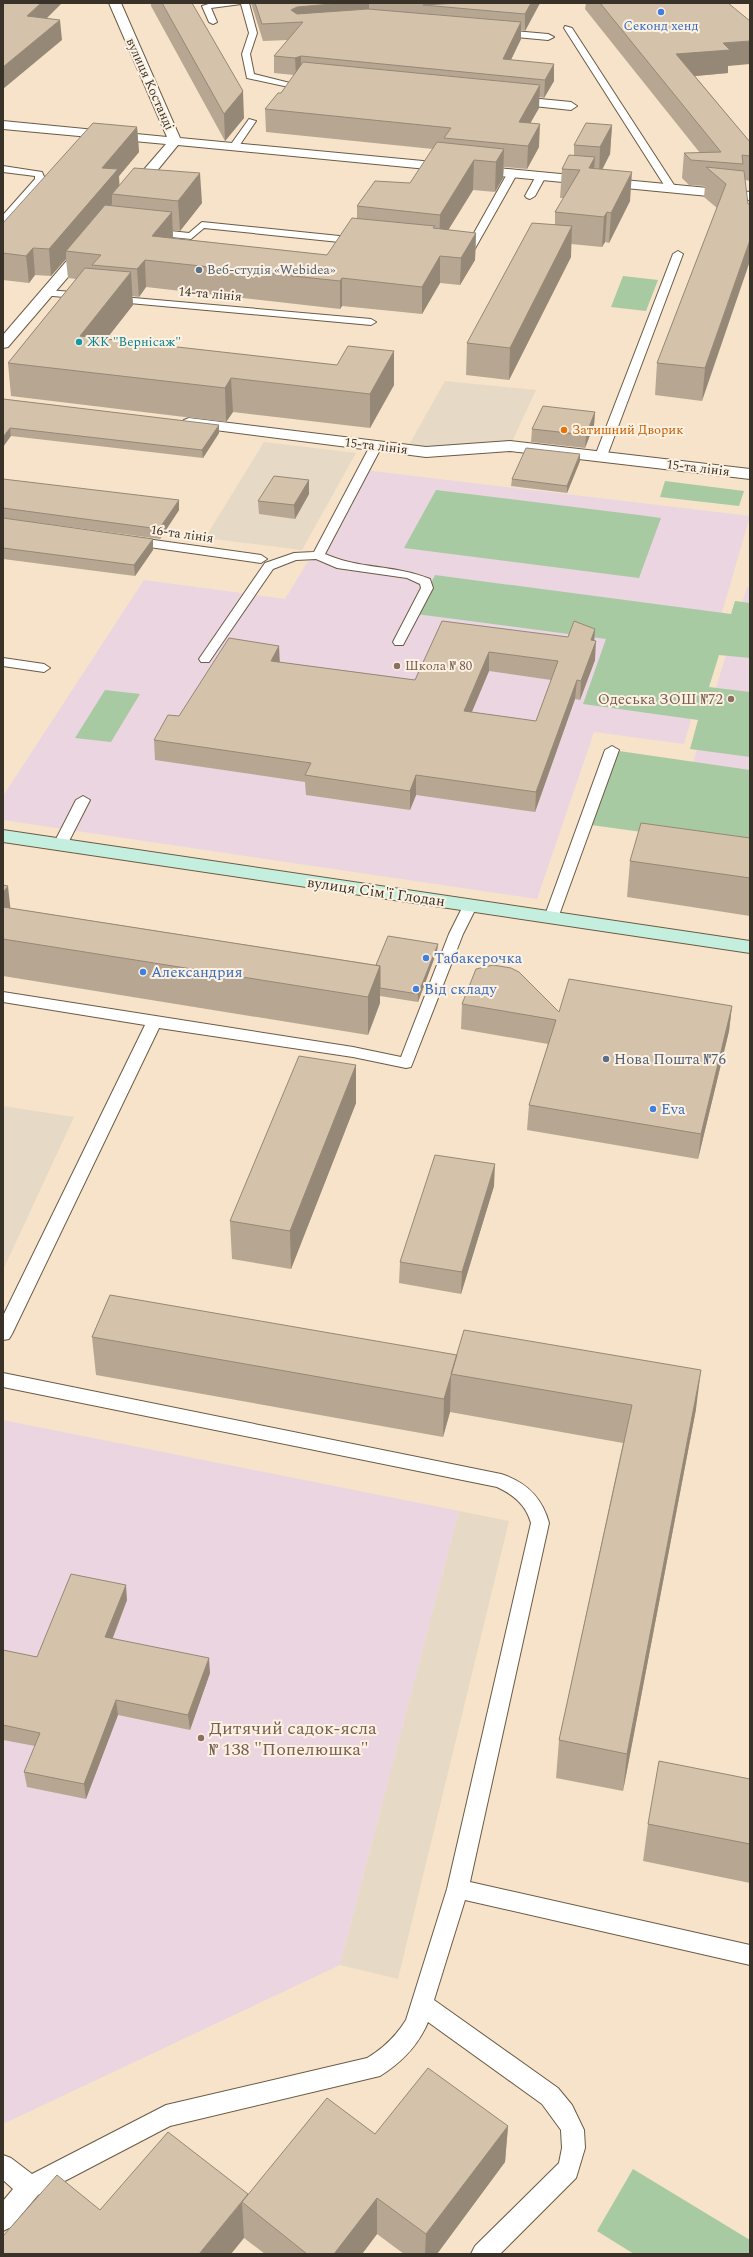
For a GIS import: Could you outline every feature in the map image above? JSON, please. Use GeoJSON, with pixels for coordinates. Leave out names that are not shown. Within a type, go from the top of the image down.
{"type":"FeatureCollection","features":[{"type":"Feature","properties":{"kind":"street","name":"вулиця Костанді"},"geometry":{"type":"LineString","coordinates":[[115,3],[176,141],[122,204]]}},
{"type":"Feature","properties":{"kind":"street"},"geometry":{"type":"LineString","coordinates":[[478,31],[548,37]]}},
{"type":"Feature","properties":{"kind":"street"},"geometry":{"type":"LineString","coordinates":[[498,99],[571,106]]}},
{"type":"Feature","properties":{"kind":"street"},"geometry":{"type":"LineString","coordinates":[[3,124],[750,196]]}},
{"type":"Feature","properties":{"kind":"street"},"geometry":{"type":"LineString","coordinates":[[3,344],[95,237]]}},
{"type":"Feature","properties":{"kind":"street","name":"15-та лінія"},"geometry":{"type":"LineString","coordinates":[[175,422],[426,452],[510,446],[750,474]]}},
{"type":"Feature","properties":{"kind":"street","name":"вулиця Сім'ї Глодан"},"geometry":{"type":"LineString","coordinates":[[3,836],[750,947]]}},
{"type":"Feature","properties":{"kind":"lane"},"geometry":{"type":"LineString","coordinates":[[213,22],[206,6],[238,3]]}},
{"type":"Feature","properties":{"kind":"lane"},"geometry":{"type":"LineString","coordinates":[[245,3],[253,33],[246,54],[250,76],[293,90],[301,79]]}},
{"type":"Feature","properties":{"kind":"lane"},"geometry":{"type":"LineString","coordinates":[[568,28],[671,188]]}},
{"type":"Feature","properties":{"kind":"lane"},"geometry":{"type":"LineString","coordinates":[[234,147],[252,121]]}},
{"type":"Feature","properties":{"kind":"lane"},"geometry":{"type":"LineString","coordinates":[[3,169],[39,174],[40,179],[3,221]]}},
{"type":"Feature","properties":{"kind":"lane"},"geometry":{"type":"LineString","coordinates":[[452,250],[468,252],[512,174]]}},
{"type":"Feature","properties":{"kind":"lane"},"geometry":{"type":"LineString","coordinates":[[541,176],[531,194],[544,193]]}},
{"type":"Feature","properties":{"kind":"lane"},"geometry":{"type":"LineString","coordinates":[[140,231],[191,236],[202,225],[366,242]]}},
{"type":"Feature","properties":{"kind":"lane"},"geometry":{"type":"LineString","coordinates":[[601,456],[678,254]]}},
{"type":"Feature","properties":{"kind":"lane","name":"14-та лінія"},"geometry":{"type":"LineString","coordinates":[[46,293],[371,322]]}},
{"type":"Feature","properties":{"kind":"lane"},"geometry":{"type":"LineString","coordinates":[[318,556],[376,446]]}},
{"type":"Feature","properties":{"kind":"lane","name":"16-та лінія"},"geometry":{"type":"LineString","coordinates":[[120,539],[261,559]]}},
{"type":"Feature","properties":{"kind":"lane"},"geometry":{"type":"LineString","coordinates":[[205,659],[269,566],[294,557],[318,556],[337,564],[410,575],[426,582],[427,588],[400,642]]}},
{"type":"Feature","properties":{"kind":"lane"},"geometry":{"type":"LineString","coordinates":[[3,662],[44,668]]}},
{"type":"Feature","properties":{"kind":"lane"},"geometry":{"type":"LineString","coordinates":[[551,918],[612,750]]}},
{"type":"Feature","properties":{"kind":"lane"},"geometry":{"type":"LineString","coordinates":[[60,845],[83,800]]}},
{"type":"Feature","properties":{"kind":"lane"},"geometry":{"type":"LineString","coordinates":[[3,997],[154,1022],[353,1052],[406,1063],[454,938],[470,906]]}},
{"type":"Feature","properties":{"kind":"lane"},"geometry":{"type":"LineString","coordinates":[[3,1334],[154,1022]]}},
{"type":"Feature","properties":{"kind":"lane"},"geometry":{"type":"LineString","coordinates":[[3,1380],[501,1481],[516,1488],[529,1497],[537,1510],[540,1523],[458,1889],[416,2023],[406,2042],[391,2057],[372,2068],[166,2116],[30,2187],[3,2219]]}},
{"type":"Feature","properties":{"kind":"lane"},"geometry":{"type":"LineString","coordinates":[[458,1889],[750,1955]]}},
{"type":"Feature","properties":{"kind":"lane"},"geometry":{"type":"LineString","coordinates":[[421,2004],[550,2096],[562,2108],[570,2122],[575,2138],[574,2155],[568,2170],[483,2254]]}},
{"type":"Feature","properties":{"kind":"lane"},"geometry":{"type":"LineString","coordinates":[[3,2166],[30,2187]]}},
{"type":"Feature","properties":{"kind":"shaded area"},"geometry":{"type":"Polygon","coordinates":[[[445,381],[536,390],[510,446],[406,450],[445,381]]]}},
{"type":"Feature","properties":{"kind":"shaded area"},"geometry":{"type":"Polygon","coordinates":[[[264,442],[356,453],[302,550],[205,538],[264,442]]]}},
{"type":"Feature","properties":{"kind":"shaded area","name":"Школа № 80"},"geometry":{"type":"Polygon","coordinates":[[[364,470],[750,516],[684,744],[594,732],[537,899],[3,820],[3,796],[144,580],[285,599],[364,470]]]}},
{"type":"Feature","properties":{"kind":"shaded area","name":"Одеська ЗОШ №72"},"geometry":{"type":"Polygon","coordinates":[[[747,587],[750,588],[750,821],[678,811],[747,587]]]}},
{"type":"Feature","properties":{"kind":"shaded area"},"geometry":{"type":"Polygon","coordinates":[[[3,1106],[74,1117],[3,1270],[3,1106]]]}},
{"type":"Feature","properties":{"kind":"shaded area","name":"Дитячий садок-ясла № 138 \"Попелюшка\""},"geometry":{"type":"Polygon","coordinates":[[[3,1420],[459,1511],[340,1965],[3,2124],[3,1420]]]}},
{"type":"Feature","properties":{"kind":"shaded area"},"geometry":{"type":"Polygon","coordinates":[[[459,1511],[509,1521],[398,1979],[340,1965],[459,1511]]]}},
{"type":"Feature","properties":{"kind":"green space"},"geometry":{"type":"Polygon","coordinates":[[[623,276],[658,280],[646,311],[611,307],[623,276]]]}},
{"type":"Feature","properties":{"kind":"green space"},"geometry":{"type":"Polygon","coordinates":[[[665,481],[744,491],[739,506],[660,497],[665,481]]]}},
{"type":"Feature","properties":{"kind":"green space"},"geometry":{"type":"Polygon","coordinates":[[[436,490],[661,518],[639,578],[404,548],[436,490]]]}},
{"type":"Feature","properties":{"kind":"green space"},"geometry":{"type":"Polygon","coordinates":[[[435,575],[731,614],[735,601],[750,603],[750,658],[719,655],[709,687],[750,692],[750,757],[690,749],[698,720],[583,704],[606,639],[416,614],[435,575]]]}},
{"type":"Feature","properties":{"kind":"green space"},"geometry":{"type":"Polygon","coordinates":[[[105,690],[140,694],[111,742],[75,738],[105,690]]]}},
{"type":"Feature","properties":{"kind":"green space"},"geometry":{"type":"Polygon","coordinates":[[[612,750],[750,770],[750,847],[584,824],[612,750]]]}},
{"type":"Feature","properties":{"kind":"green space"},"geometry":{"type":"Polygon","coordinates":[[[633,2169],[750,2240],[750,2254],[634,2254],[597,2231],[633,2169]]]}},
{"type":"Feature","properties":{"kind":"building"},"geometry":{"type":"Polygon","coordinates":[[[3,3],[41,3],[27,16],[60,20],[3,67],[3,3]]]}},
{"type":"Feature","properties":{"kind":"building"},"geometry":{"type":"Polygon","coordinates":[[[162,3],[192,3],[243,91],[224,114],[162,3]]]}},
{"type":"Feature","properties":{"kind":"building"},"geometry":{"type":"Polygon","coordinates":[[[255,3],[343,3],[297,7],[291,10],[297,14],[368,9],[521,22],[503,59],[554,64],[545,80],[301,56],[295,58],[274,56],[303,22],[262,24],[255,3]]]}},
{"type":"Feature","properties":{"kind":"building"},"geometry":{"type":"Polygon","coordinates":[[[459,3],[531,3],[525,14],[423,5],[459,3]]]}},
{"type":"Feature","properties":{"kind":"building"},"geometry":{"type":"Polygon","coordinates":[[[600,3],[728,3],[750,21],[750,41],[723,43],[730,50],[676,54],[750,142],[750,156],[742,155],[743,164],[691,160],[684,153],[721,152],[600,3]]]}},
{"type":"Feature","properties":{"kind":"building"},"geometry":{"type":"Polygon","coordinates":[[[303,62],[540,85],[519,122],[540,124],[528,146],[444,138],[451,128],[265,109],[278,93],[281,93],[303,62]]]}},
{"type":"Feature","properties":{"kind":"building"},"geometry":{"type":"Polygon","coordinates":[[[93,123],[137,127],[102,168],[118,169],[49,249],[33,248],[26,256],[3,253],[3,223],[93,123]]]}},
{"type":"Feature","properties":{"kind":"building"},"geometry":{"type":"Polygon","coordinates":[[[586,123],[612,125],[600,147],[574,145],[586,123]]]}},
{"type":"Feature","properties":{"kind":"building"},"geometry":{"type":"Polygon","coordinates":[[[437,142],[504,149],[496,162],[474,160],[440,215],[357,206],[375,181],[410,183],[437,142]]]}},
{"type":"Feature","properties":{"kind":"building"},"geometry":{"type":"Polygon","coordinates":[[[569,155],[595,157],[589,168],[632,172],[611,213],[607,212],[604,217],[555,212],[580,170],[562,169],[569,155]]]}},
{"type":"Feature","properties":{"kind":"building"},"geometry":{"type":"Polygon","coordinates":[[[706,167],[744,171],[748,204],[750,204],[750,240],[705,368],[657,363],[726,184],[706,167]]]}},
{"type":"Feature","properties":{"kind":"building"},"geometry":{"type":"Polygon","coordinates":[[[134,168],[200,173],[178,201],[112,194],[134,168]]]}},
{"type":"Feature","properties":{"kind":"building"},"geometry":{"type":"Polygon","coordinates":[[[105,205],[172,212],[152,236],[327,255],[352,218],[435,226],[433,228],[476,233],[461,258],[440,256],[422,287],[342,278],[340,281],[145,260],[137,269],[92,265],[101,255],[66,251],[105,205]]]}},
{"type":"Feature","properties":{"kind":"building"},"geometry":{"type":"Polygon","coordinates":[[[532,223],[572,226],[510,348],[467,343],[532,223]]]}},
{"type":"Feature","properties":{"kind":"building"},"geometry":{"type":"Polygon","coordinates":[[[85,268],[131,272],[80,336],[337,365],[348,346],[394,351],[370,394],[231,378],[225,388],[8,363],[85,268]]]}},
{"type":"Feature","properties":{"kind":"building"},"geometry":{"type":"Polygon","coordinates":[[[3,399],[219,425],[202,450],[10,428],[3,437],[3,399]]]}},
{"type":"Feature","properties":{"kind":"building"},"geometry":{"type":"Polygon","coordinates":[[[543,406],[595,412],[586,435],[532,429],[543,406]]]}},
{"type":"Feature","properties":{"kind":"building"},"geometry":{"type":"Polygon","coordinates":[[[526,448],[580,454],[567,486],[512,479],[526,448]]]}},
{"type":"Feature","properties":{"kind":"building"},"geometry":{"type":"Polygon","coordinates":[[[274,476],[309,480],[294,505],[258,501],[274,476]]]}},
{"type":"Feature","properties":{"kind":"building"},"geometry":{"type":"Polygon","coordinates":[[[3,479],[179,500],[159,529],[3,508],[3,479]]]}},
{"type":"Feature","properties":{"kind":"building"},"geometry":{"type":"Polygon","coordinates":[[[3,518],[153,539],[134,565],[3,548],[3,518]]]}},
{"type":"Feature","properties":{"kind":"building"},"geometry":{"type":"Polygon","coordinates":[[[442,621],[568,637],[574,621],[595,629],[591,640],[596,641],[581,681],[577,680],[536,792],[416,775],[410,791],[305,775],[311,763],[154,740],[168,715],[179,716],[229,638],[279,646],[271,661],[415,680],[442,621]],[[489,652],[464,711],[536,721],[558,661],[489,652]]]}},
{"type":"Feature","properties":{"kind":"building"},"geometry":{"type":"Polygon","coordinates":[[[641,823],[750,838],[750,878],[630,861],[641,823]]]}},
{"type":"Feature","properties":{"kind":"building"},"geometry":{"type":"Polygon","coordinates":[[[3,885],[8,886],[3,893],[3,885]]]}},
{"type":"Feature","properties":{"kind":"building"},"geometry":{"type":"Polygon","coordinates":[[[3,907],[380,966],[368,997],[3,939],[3,907]]]}},
{"type":"Feature","properties":{"kind":"building"},"geometry":{"type":"Polygon","coordinates":[[[388,936],[438,944],[418,994],[380,988],[380,966],[376,965],[388,936]]]}},
{"type":"Feature","properties":{"kind":"building"},"geometry":{"type":"Polygon","coordinates":[[[493,965],[511,968],[519,972],[559,1012],[569,979],[732,1006],[701,1134],[529,1105],[556,1020],[462,1004],[476,969],[493,965]]]}},
{"type":"Feature","properties":{"kind":"building"},"geometry":{"type":"Polygon","coordinates":[[[299,1056],[356,1065],[290,1231],[230,1221],[299,1056]]]}},
{"type":"Feature","properties":{"kind":"building"},"geometry":{"type":"Polygon","coordinates":[[[435,1155],[495,1164],[462,1272],[400,1262],[435,1155]]]}},
{"type":"Feature","properties":{"kind":"building"},"geometry":{"type":"Polygon","coordinates":[[[110,1295],[457,1355],[444,1399],[92,1337],[110,1295]]]}},
{"type":"Feature","properties":{"kind":"building"},"geometry":{"type":"Polygon","coordinates":[[[464,1330],[701,1370],[627,1754],[559,1740],[632,1405],[451,1374],[464,1330]]]}},
{"type":"Feature","properties":{"kind":"building"},"geometry":{"type":"Polygon","coordinates":[[[71,1574],[126,1585],[105,1637],[209,1658],[188,1715],[116,1700],[84,1784],[24,1772],[40,1733],[3,1725],[3,1650],[37,1657],[71,1574]]]}},
{"type":"Feature","properties":{"kind":"building"},"geometry":{"type":"Polygon","coordinates":[[[659,1761],[750,1779],[750,1844],[648,1824],[659,1761]]]}},
{"type":"Feature","properties":{"kind":"building"},"geometry":{"type":"Polygon","coordinates":[[[428,2068],[508,2126],[426,2234],[377,2198],[334,2254],[307,2254],[242,2202],[327,2098],[375,2134],[428,2068]]]}},
{"type":"Feature","properties":{"kind":"building"},"geometry":{"type":"Polygon","coordinates":[[[168,2132],[248,2194],[199,2254],[3,2254],[3,2236],[57,2175],[100,2210],[168,2132]]]}},
{"type":"Feature","properties":{"kind":"place","name":"Секонд хенд"},"geometry":{"type":"Point","coordinates":[661,12]}},
{"type":"Feature","properties":{"kind":"place","name":"Веб-студія «Webidea»"},"geometry":{"type":"Point","coordinates":[199,270]}},
{"type":"Feature","properties":{"kind":"place","name":"ЖК \"Вернісаж\""},"geometry":{"type":"Point","coordinates":[79,342]}},
{"type":"Feature","properties":{"kind":"place","name":"Затишний Дворик"},"geometry":{"type":"Point","coordinates":[564,430]}},
{"type":"Feature","properties":{"kind":"place","name":"Школа № 80"},"geometry":{"type":"Point","coordinates":[397,666]}},
{"type":"Feature","properties":{"kind":"place","name":"Одеська ЗОШ №72"},"geometry":{"type":"Point","coordinates":[731,699]}},
{"type":"Feature","properties":{"kind":"place","name":"Табакерочка"},"geometry":{"type":"Point","coordinates":[426,958]}},
{"type":"Feature","properties":{"kind":"place","name":"Александрия"},"geometry":{"type":"Point","coordinates":[143,972]}},
{"type":"Feature","properties":{"kind":"place","name":"Від складу"},"geometry":{"type":"Point","coordinates":[416,989]}},
{"type":"Feature","properties":{"kind":"place","name":"Нова Пошта №76"},"geometry":{"type":"Point","coordinates":[606,1059]}},
{"type":"Feature","properties":{"kind":"place","name":"Eva"},"geometry":{"type":"Point","coordinates":[653,1109]}},
{"type":"Feature","properties":{"kind":"place","name":"Дитячий садок-ясла № 138 \"Попелюшка\""},"geometry":{"type":"Point","coordinates":[201,1738]}}]}
